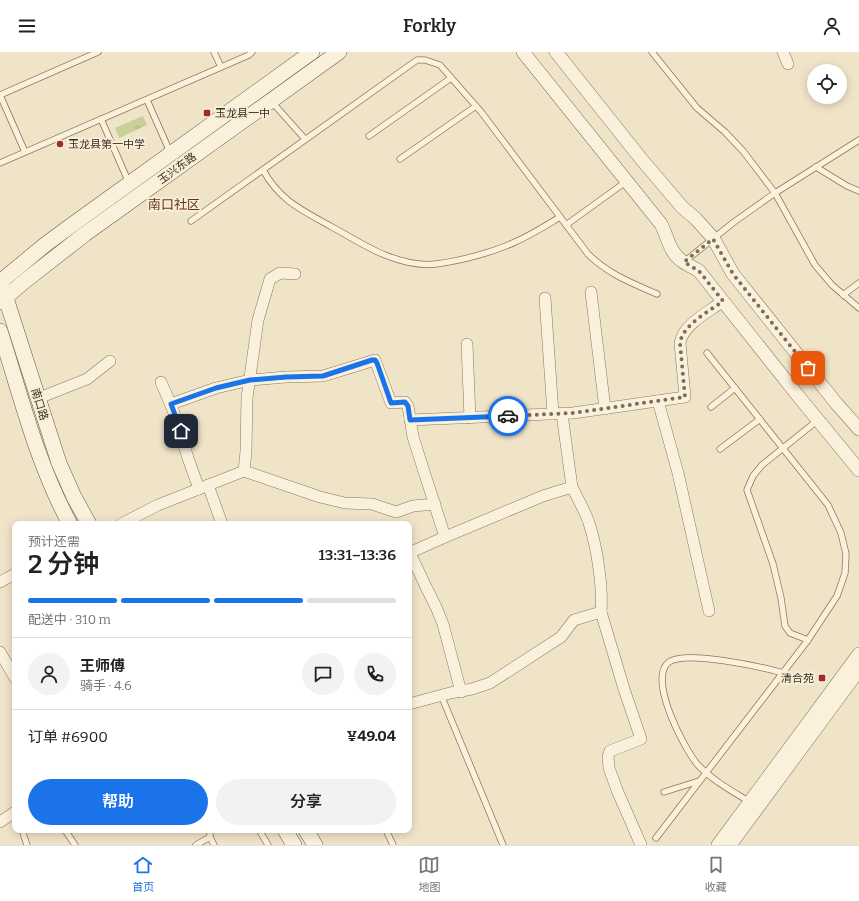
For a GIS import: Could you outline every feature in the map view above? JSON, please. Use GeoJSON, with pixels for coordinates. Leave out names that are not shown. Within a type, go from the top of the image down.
{"type":"FeatureCollection","features":[{"type":"Feature","properties":{"kind":"main road","name":"玉兴东路"},"geometry":{"type":"LineString","coordinates":[[0,282],[46,244],[312,52]]}},
{"type":"Feature","properties":{"kind":"main road","name":"玉兴东路"},"geometry":{"type":"LineString","coordinates":[[3,300],[55,256],[339,52]]}},
{"type":"Feature","properties":{"kind":"main road","name":"南口路"},"geometry":{"type":"LineString","coordinates":[[0,282],[3,300],[39,398],[62,468],[74,497],[87,521]]}},
{"type":"Feature","properties":{"kind":"main road","name":"南口路"},"geometry":{"type":"LineString","coordinates":[[0,331],[44,468],[59,504],[68,521]]}},
{"type":"Feature","properties":{"kind":"main road"},"geometry":{"type":"LineString","coordinates":[[286,833],[294,845]]}},
{"type":"Feature","properties":{"kind":"main road"},"geometry":{"type":"LineString","coordinates":[[308,833],[315,845]]}},
{"type":"Feature","properties":{"kind":"street"},"geometry":{"type":"LineString","coordinates":[[523,52],[661,224],[675,255],[699,271],[859,470]]}},
{"type":"Feature","properties":{"kind":"street"},"geometry":{"type":"LineString","coordinates":[[556,52],[642,160],[682,207],[696,219],[713,239],[733,274],[836,403],[859,429]]}},
{"type":"Feature","properties":{"kind":"street"},"geometry":{"type":"LineString","coordinates":[[783,52],[788,64]]}},
{"type":"Feature","properties":{"kind":"street"},"geometry":{"type":"LineString","coordinates":[[244,471],[247,398],[258,320],[270,279],[280,273],[295,274]]}},
{"type":"Feature","properties":{"kind":"street"},"geometry":{"type":"LineString","coordinates":[[591,292],[605,409]]}},
{"type":"Feature","properties":{"kind":"street"},"geometry":{"type":"LineString","coordinates":[[545,298],[557,414],[572,487],[589,523],[594,545],[602,602],[601,612],[641,739],[610,752],[608,762],[617,790],[641,845]]}},
{"type":"Feature","properties":{"kind":"street"},"geometry":{"type":"LineString","coordinates":[[410,420],[557,414],[605,409],[685,397],[680,343],[682,334],[688,326],[723,301]]}},
{"type":"Feature","properties":{"kind":"street"},"geometry":{"type":"LineString","coordinates":[[467,344],[470,418]]}},
{"type":"Feature","properties":{"kind":"street"},"geometry":{"type":"LineString","coordinates":[[171,404],[216,388],[250,380],[323,376],[375,360],[391,403],[405,402],[408,406],[413,436],[445,537]]}},
{"type":"Feature","properties":{"kind":"street"},"geometry":{"type":"LineString","coordinates":[[39,398],[87,379],[110,361]]}},
{"type":"Feature","properties":{"kind":"street"},"geometry":{"type":"LineString","coordinates":[[161,382],[204,487],[221,521]]}},
{"type":"Feature","properties":{"kind":"street"},"geometry":{"type":"LineString","coordinates":[[658,401],[678,473],[709,611]]}},
{"type":"Feature","properties":{"kind":"street"},"geometry":{"type":"LineString","coordinates":[[127,521],[158,505],[244,471],[320,498],[345,504],[372,504],[396,512],[413,506],[435,504]]}},
{"type":"Feature","properties":{"kind":"street"},"geometry":{"type":"LineString","coordinates":[[412,552],[544,496],[572,487]]}},
{"type":"Feature","properties":{"kind":"street"},"geometry":{"type":"LineString","coordinates":[[412,557],[443,624],[461,692]]}},
{"type":"Feature","properties":{"kind":"street"},"geometry":{"type":"LineString","coordinates":[[0,582],[12,576]]}},
{"type":"Feature","properties":{"kind":"street"},"geometry":{"type":"LineString","coordinates":[[412,703],[441,695],[461,692],[490,683],[561,637],[574,620],[601,612]]}},
{"type":"Feature","properties":{"kind":"street"},"geometry":{"type":"LineString","coordinates":[[0,652],[12,673]]}},
{"type":"Feature","properties":{"kind":"street"},"geometry":{"type":"LineString","coordinates":[[718,845],[859,654]]}},
{"type":"Feature","properties":{"kind":"street"},"geometry":{"type":"LineString","coordinates":[[730,845],[859,670]]}},
{"type":"Feature","properties":{"kind":"street"},"geometry":{"type":"LineString","coordinates":[[0,822],[12,816]]}},
{"type":"Feature","properties":{"kind":"lane"},"geometry":{"type":"LineString","coordinates":[[25,152],[0,95],[98,52]]}},
{"type":"Feature","properties":{"kind":"lane"},"geometry":{"type":"LineString","coordinates":[[214,52],[221,68]]}},
{"type":"Feature","properties":{"kind":"lane"},"geometry":{"type":"LineString","coordinates":[[0,163],[221,68],[249,55],[252,52]]}},
{"type":"Feature","properties":{"kind":"lane"},"geometry":{"type":"LineString","coordinates":[[652,52],[697,108],[734,140],[775,193],[815,265],[832,285],[859,308]]}},
{"type":"Feature","properties":{"kind":"lane"},"geometry":{"type":"LineString","coordinates":[[191,221],[417,60],[425,60],[440,65],[476,106],[588,254],[600,265],[616,276],[657,294]]}},
{"type":"Feature","properties":{"kind":"lane"},"geometry":{"type":"LineString","coordinates":[[369,136],[451,78]]}},
{"type":"Feature","properties":{"kind":"lane"},"geometry":{"type":"LineString","coordinates":[[147,100],[171,154]]}},
{"type":"Feature","properties":{"kind":"lane"},"geometry":{"type":"LineString","coordinates":[[271,101],[305,139]]}},
{"type":"Feature","properties":{"kind":"lane"},"geometry":{"type":"LineString","coordinates":[[400,159],[476,106]]}},
{"type":"Feature","properties":{"kind":"lane"},"geometry":{"type":"LineString","coordinates":[[101,119],[129,184]]}},
{"type":"Feature","properties":{"kind":"lane"},"geometry":{"type":"LineString","coordinates":[[684,262],[734,222],[775,193],[859,140]]}},
{"type":"Feature","properties":{"kind":"lane"},"geometry":{"type":"LineString","coordinates":[[816,167],[847,186],[859,191]]}},
{"type":"Feature","properties":{"kind":"lane"},"geometry":{"type":"LineString","coordinates":[[262,170],[274,188],[297,207],[374,250],[398,260],[435,264],[487,252],[514,243],[560,217]]}},
{"type":"Feature","properties":{"kind":"lane"},"geometry":{"type":"LineString","coordinates":[[566,225],[627,181]]}},
{"type":"Feature","properties":{"kind":"lane"},"geometry":{"type":"LineString","coordinates":[[844,295],[859,283]]}},
{"type":"Feature","properties":{"kind":"lane"},"geometry":{"type":"LineString","coordinates":[[656,838],[808,640],[837,596],[845,573],[846,554],[841,533],[833,514],[822,497],[707,353]]}},
{"type":"Feature","properties":{"kind":"lane"},"geometry":{"type":"LineString","coordinates":[[711,407],[735,388]]}},
{"type":"Feature","properties":{"kind":"lane"},"geometry":{"type":"LineString","coordinates":[[720,450],[760,419]]}},
{"type":"Feature","properties":{"kind":"lane"},"geometry":{"type":"LineString","coordinates":[[808,640],[790,633],[785,626],[781,598],[773,564],[747,490],[757,470],[818,420]]}},
{"type":"Feature","properties":{"kind":"lane"},"geometry":{"type":"LineString","coordinates":[[750,802],[706,773],[689,753],[679,735],[670,713],[661,674],[668,662],[677,659],[711,659],[747,664],[783,673]]}},
{"type":"Feature","properties":{"kind":"lane"},"geometry":{"type":"LineString","coordinates":[[441,695],[503,845]]}},
{"type":"Feature","properties":{"kind":"lane"},"geometry":{"type":"LineString","coordinates":[[664,792],[700,781]]}},
{"type":"Feature","properties":{"kind":"lane"},"geometry":{"type":"LineString","coordinates":[[23,833],[27,845]]}},
{"type":"Feature","properties":{"kind":"lane"},"geometry":{"type":"LineString","coordinates":[[67,833],[75,845]]}},
{"type":"Feature","properties":{"kind":"lane"},"geometry":{"type":"LineString","coordinates":[[210,833],[210,837],[214,845]]}},
{"type":"Feature","properties":{"kind":"lane"},"geometry":{"type":"LineString","coordinates":[[261,833],[268,845]]}},
{"type":"Feature","properties":{"kind":"lane"},"geometry":{"type":"LineString","coordinates":[[387,833],[393,845]]}},
{"type":"Feature","properties":{"kind":"lane"},"geometry":{"type":"LineString","coordinates":[[196,845],[210,837]]}},
{"type":"Feature","properties":{"kind":"green space"},"geometry":{"type":"Polygon","coordinates":[[[143,116],[147,125],[119,138],[115,128],[143,116]]]}},
{"type":"Feature","properties":{"kind":"way so far"},"geometry":{"type":"LineString","coordinates":[[508,416],[573,413],[685,397],[680,343],[682,334],[688,326],[723,301],[699,271],[684,262],[713,239],[733,274],[808,368]]}},
{"type":"Feature","properties":{"kind":"place","name":"玉龙县一中"},"geometry":{"type":"Point","coordinates":[207,113]}},
{"type":"Feature","properties":{"kind":"place","name":"玉龙县第一中学"},"geometry":{"type":"Point","coordinates":[60,144]}},
{"type":"Feature","properties":{"kind":"place","name":"清合苑"},"geometry":{"type":"Point","coordinates":[822,678]}},
{"type":"Feature","properties":{"kind":"district","name":"南口社区"},"geometry":{"type":"Point","coordinates":[174,204]}},
{"type":"Feature","properties":{"kind":"route"},"geometry":{"type":"LineString","coordinates":[[181,431],[171,404],[186,398],[216,388],[250,380],[323,376],[372,360],[375,360],[377,363],[391,403],[405,402],[408,406],[410,420],[508,416]]}}]}
